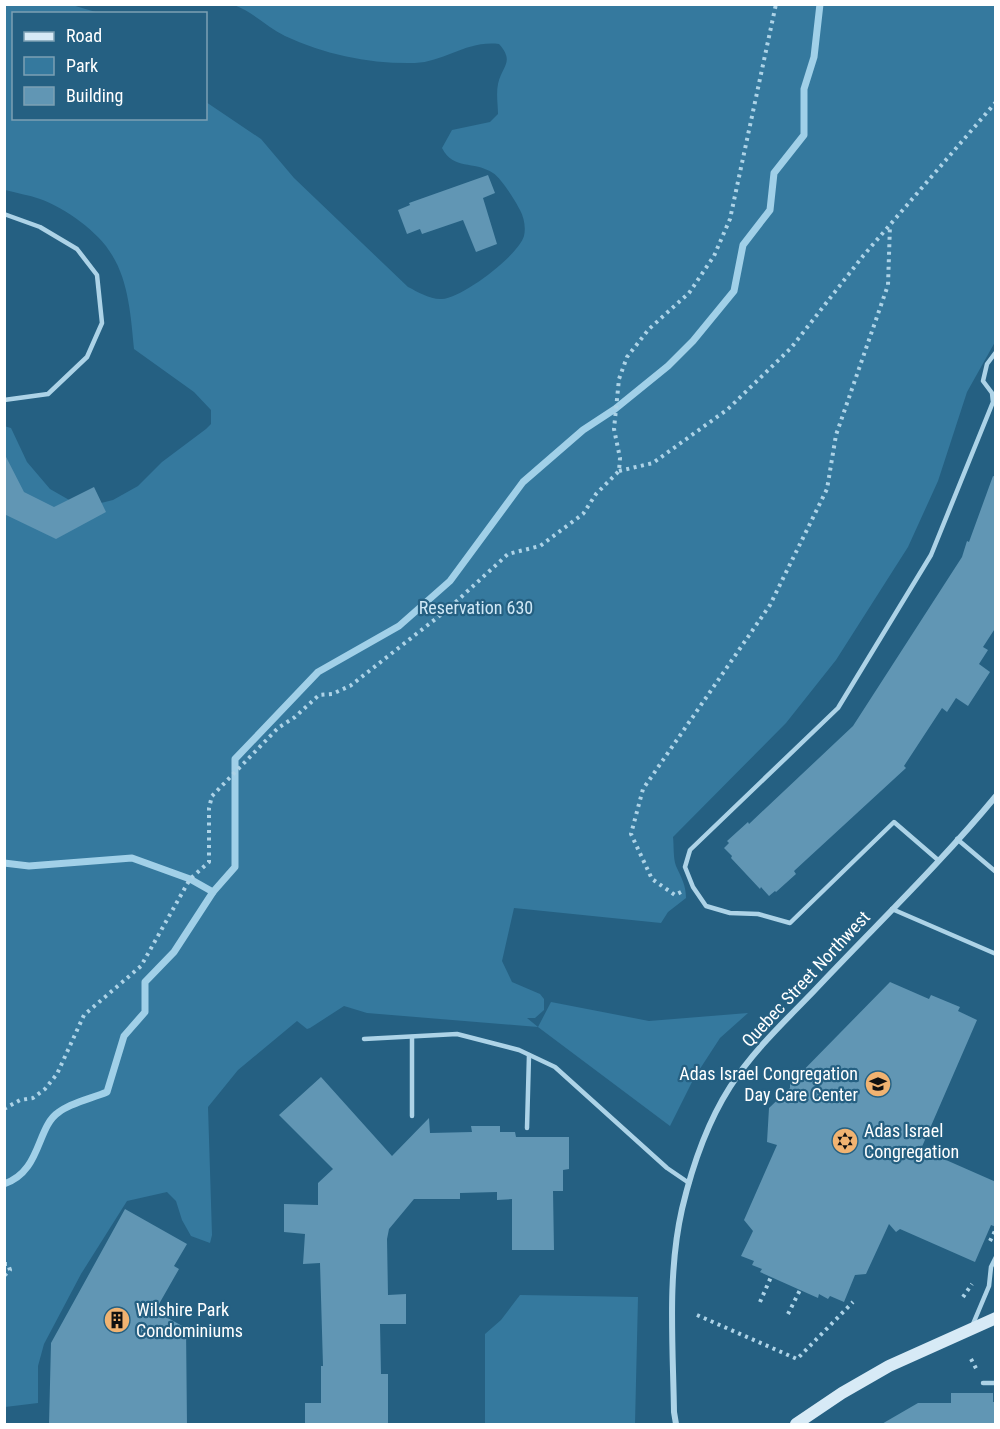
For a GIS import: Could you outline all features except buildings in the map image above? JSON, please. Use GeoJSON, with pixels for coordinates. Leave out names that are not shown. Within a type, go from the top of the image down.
{"type":"FeatureCollection","features":[{"type":"Feature","properties":{"kind":"main road"},"geometry":{"type":"LineString","coordinates":[[796,1425],[828,1401],[874,1374],[996,1318]]}},
{"type":"Feature","properties":{"kind":"street","name":"Quebec Street Northwest"},"geometry":{"type":"LineString","coordinates":[[676,1425],[673,1287],[675,1249],[689,1183],[711,1122],[738,1075],[766,1040],[892,909],[996,796]]}},
{"type":"Feature","properties":{"kind":"lane"},"geometry":{"type":"LineString","coordinates":[[4,214],[40,227],[77,249],[97,275],[102,323],[87,357],[48,394],[4,400]]}},
{"type":"Feature","properties":{"kind":"lane"},"geometry":{"type":"LineString","coordinates":[[938,860],[894,822],[790,922],[758,914],[730,913],[706,906],[693,886],[685,867],[690,850],[838,708],[931,555],[993,402],[992,393],[983,381],[987,364],[996,352]]}},
{"type":"Feature","properties":{"kind":"lane"},"geometry":{"type":"LineString","coordinates":[[957,839],[996,872]]}},
{"type":"Feature","properties":{"kind":"lane"},"geometry":{"type":"LineString","coordinates":[[892,909],[996,954]]}},
{"type":"Feature","properties":{"kind":"lane"},"geometry":{"type":"LineString","coordinates":[[364,1039],[457,1034],[519,1050],[555,1067],[667,1168],[689,1183]]}},
{"type":"Feature","properties":{"kind":"lane"},"geometry":{"type":"LineString","coordinates":[[412,1037],[412,1116]]}},
{"type":"Feature","properties":{"kind":"lane"},"geometry":{"type":"LineString","coordinates":[[527,1128],[530,1055]]}},
{"type":"Feature","properties":{"kind":"lane"},"geometry":{"type":"LineString","coordinates":[[970,1330],[990,1286],[991,1267],[996,1257]]}},
{"type":"Feature","properties":{"kind":"lane"},"geometry":{"type":"LineString","coordinates":[[983,1383],[996,1383]]}},
{"type":"Feature","properties":{"kind":"path"},"geometry":{"type":"LineString","coordinates":[[619,471],[620,458],[614,429],[619,379],[627,357],[650,329],[689,293],[714,256],[730,219],[776,4]]}},
{"type":"Feature","properties":{"kind":"path"},"geometry":{"type":"LineString","coordinates":[[4,1109],[20,1100],[33,1098],[45,1089],[57,1074],[84,1016],[141,966],[190,879],[209,862],[209,808],[212,796],[222,784],[278,728],[295,717],[319,695],[332,694],[350,686],[447,610],[508,554],[540,546],[583,514],[596,494],[619,471],[653,463],[728,409],[792,348],[862,256],[996,102]]}},
{"type":"Feature","properties":{"kind":"path"},"geometry":{"type":"LineString","coordinates":[[693,886],[675,895],[652,879],[631,834],[643,789],[770,605],[827,489],[836,435],[888,285],[890,225]]}},
{"type":"Feature","properties":{"kind":"path"},"geometry":{"type":"LineString","coordinates":[[990,1241],[996,1229]]}},
{"type":"Feature","properties":{"kind":"path"},"geometry":{"type":"LineString","coordinates":[[4,1264],[8,1264],[10,1270],[4,1276]]}},
{"type":"Feature","properties":{"kind":"path"},"geometry":{"type":"LineString","coordinates":[[760,1302],[771,1277]]}},
{"type":"Feature","properties":{"kind":"path"},"geometry":{"type":"LineString","coordinates":[[963,1297],[972,1284]]}},
{"type":"Feature","properties":{"kind":"path"},"geometry":{"type":"LineString","coordinates":[[788,1314],[800,1290]]}},
{"type":"Feature","properties":{"kind":"path"},"geometry":{"type":"LineString","coordinates":[[697,1315],[797,1359],[853,1302]]}},
{"type":"Feature","properties":{"kind":"green space","name":"Reservation 630"},"geometry":{"type":"Polygon","coordinates":[[[5,5],[72,5],[96,12],[12,12],[12,120],[207,120],[207,103],[261,139],[294,178],[408,287],[429,297],[442,299],[462,292],[488,275],[511,254],[524,236],[524,219],[500,179],[486,169],[452,160],[442,148],[452,130],[490,122],[498,114],[498,84],[507,60],[504,50],[499,44],[487,44],[476,45],[426,62],[398,63],[365,60],[300,43],[234,5],[995,5],[995,342],[967,392],[938,481],[908,547],[836,660],[786,723],[673,837],[675,863],[684,885],[686,898],[668,912],[661,923],[514,908],[502,961],[512,982],[540,994],[544,999],[544,1010],[535,1018],[527,1018],[538,1027],[367,1013],[344,1006],[307,1029],[297,1021],[238,1070],[208,1107],[212,1235],[210,1243],[191,1236],[182,1220],[176,1201],[167,1192],[127,1201],[81,1274],[44,1344],[38,1366],[38,1403],[5,1407],[4,426],[11,428],[27,462],[50,489],[71,501],[89,506],[113,500],[138,486],[162,462],[211,424],[211,410],[194,392],[134,349],[126,289],[118,266],[99,238],[80,222],[50,203],[5,190],[5,5]]]}},
{"type":"Feature","properties":{"kind":"green space"},"geometry":{"type":"Polygon","coordinates":[[[551,1002],[649,1021],[748,1013],[720,1038],[694,1078],[670,1126],[538,1027],[551,1002]]]}},
{"type":"Feature","properties":{"kind":"green space"},"geometry":{"type":"Polygon","coordinates":[[[520,1295],[638,1297],[635,1424],[485,1424],[485,1334],[501,1320],[520,1295]]]}},
{"type":"Feature","properties":{"kind":"waterway"},"geometry":{"type":"LineString","coordinates":[[4,1184],[16,1178],[25,1169],[46,1128],[59,1112],[75,1103],[107,1092],[124,1036],[145,1012],[145,982],[174,952],[213,892],[235,867],[235,759],[318,672],[399,626],[450,581],[523,482],[583,430],[615,409],[668,366],[693,341],[734,291],[743,245],[770,210],[774,173],[804,135],[804,89],[814,57],[820,4]]}},
{"type":"Feature","properties":{"kind":"waterway"},"geometry":{"type":"LineString","coordinates":[[4,863],[29,866],[132,858],[190,879],[213,892]]}},
{"type":"Feature","properties":{"kind":"place","name":"Adas Israel Congregation Day Care Center"},"geometry":{"type":"Point","coordinates":[878,1084]}},
{"type":"Feature","properties":{"kind":"place","name":"Adas Israel Congregation"},"geometry":{"type":"Point","coordinates":[845,1141]}},
{"type":"Feature","properties":{"kind":"place","name":"Wilshire Park Condominiums"},"geometry":{"type":"Point","coordinates":[117,1320]}}]}
